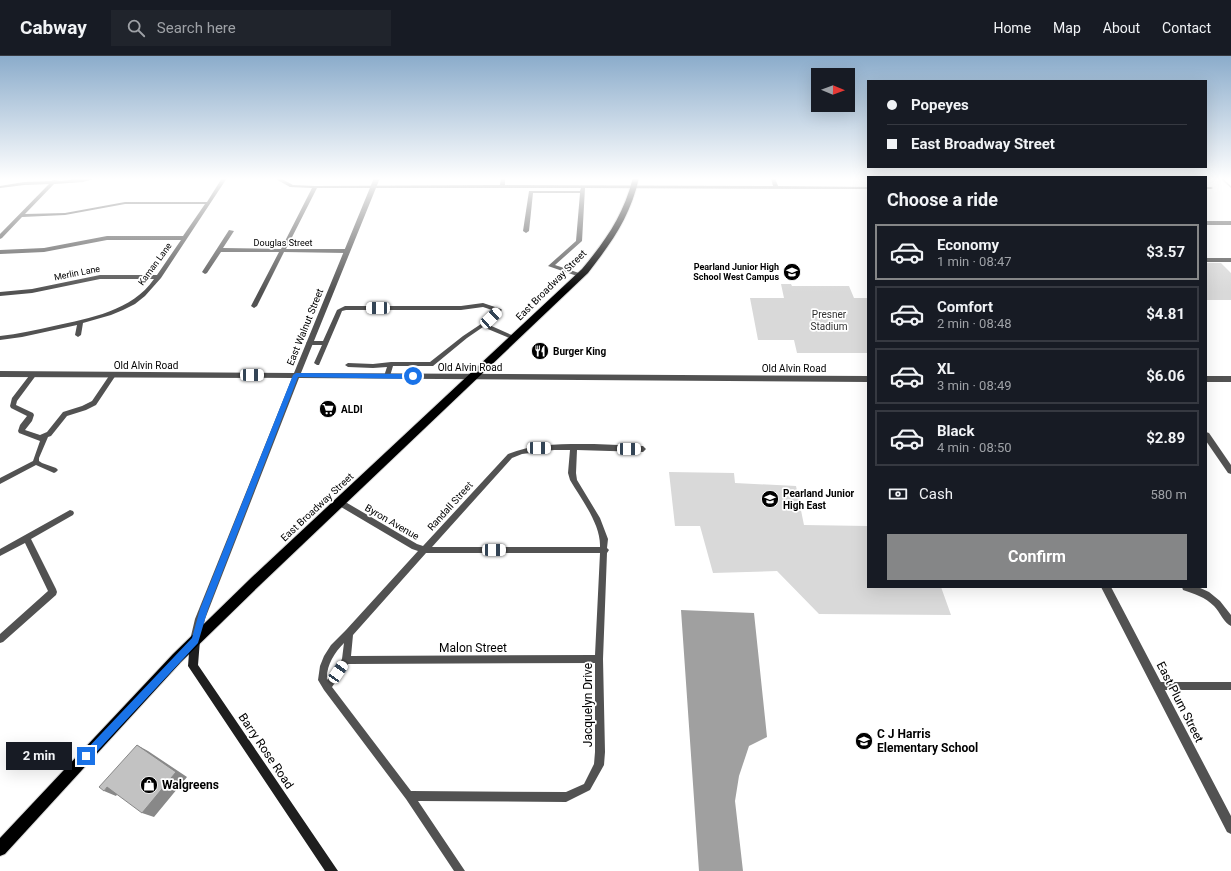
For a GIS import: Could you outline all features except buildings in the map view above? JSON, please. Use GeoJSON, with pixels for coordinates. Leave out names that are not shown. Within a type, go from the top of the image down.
{"type":"FeatureCollection","features":[{"type":"Feature","properties":{"kind":"main road","name":"East Broadway Street"},"geometry":{"type":"LineString","coordinates":[[0,849],[195,640],[580,275],[619,227],[624,216]]}},
{"type":"Feature","properties":{"kind":"main road","name":"Barry Rose Road"},"geometry":{"type":"LineString","coordinates":[[195,640],[193,666],[332,871]]}},
{"type":"Feature","properties":{"kind":"street"},"geometry":{"type":"LineString","coordinates":[[0,237],[20,216]]}},
{"type":"Feature","properties":{"kind":"street","name":"Kaman Lane"},"geometry":{"type":"LineString","coordinates":[[0,338],[105,316],[127,306],[144,294],[159,277],[200,216]]}},
{"type":"Feature","properties":{"kind":"street"},"geometry":{"type":"LineString","coordinates":[[254,306],[299,216]]}},
{"type":"Feature","properties":{"kind":"street","name":"East Walnut Street"},"geometry":{"type":"LineString","coordinates":[[195,640],[204,609],[296,375],[361,216]]}},
{"type":"Feature","properties":{"kind":"street"},"geometry":{"type":"LineString","coordinates":[[526,231],[528,216]]}},
{"type":"Feature","properties":{"kind":"street"},"geometry":{"type":"LineString","coordinates":[[580,275],[552,266],[579,241],[581,216]]}},
{"type":"Feature","properties":{"kind":"street"},"geometry":{"type":"LineString","coordinates":[[1207,223],[1231,223]]}},
{"type":"Feature","properties":{"kind":"street"},"geometry":{"type":"LineString","coordinates":[[205,272],[231,231]]}},
{"type":"Feature","properties":{"kind":"street"},"geometry":{"type":"LineString","coordinates":[[0,252],[44,250],[107,238],[186,238]]}},
{"type":"Feature","properties":{"kind":"street","name":"Douglas Street"},"geometry":{"type":"LineString","coordinates":[[219,250],[347,251]]}},
{"type":"Feature","properties":{"kind":"street"},"geometry":{"type":"LineString","coordinates":[[1207,260],[1231,260]]}},
{"type":"Feature","properties":{"kind":"street","name":"Merlin Lane"},"geometry":{"type":"LineString","coordinates":[[0,294],[37,290],[94,278],[159,277]]}},
{"type":"Feature","properties":{"kind":"street"},"geometry":{"type":"LineString","coordinates":[[317,364],[336,316],[340,310],[345,308],[461,308],[483,305],[500,310],[483,325],[465,337],[431,364],[391,364],[373,366],[348,365]]}},
{"type":"Feature","properties":{"kind":"street"},"geometry":{"type":"LineString","coordinates":[[78,335],[80,322]]}},
{"type":"Feature","properties":{"kind":"street"},"geometry":{"type":"LineString","coordinates":[[483,325],[514,338]]}},
{"type":"Feature","properties":{"kind":"street"},"geometry":{"type":"LineString","coordinates":[[309,343],[326,343]]}},
{"type":"Feature","properties":{"kind":"street"},"geometry":{"type":"LineString","coordinates":[[387,376],[391,364]]}},
{"type":"Feature","properties":{"kind":"street","name":"Old Alvin Road"},"geometry":{"type":"LineString","coordinates":[[0,374],[867,379]]}},
{"type":"Feature","properties":{"kind":"street"},"geometry":{"type":"LineString","coordinates":[[34,374],[14,400],[13,406],[31,415],[30,419],[22,427],[21,431],[37,438],[45,436]]}},
{"type":"Feature","properties":{"kind":"street"},"geometry":{"type":"LineString","coordinates":[[0,482],[36,462],[45,436],[65,414],[94,403],[113,374]]}},
{"type":"Feature","properties":{"kind":"street"},"geometry":{"type":"LineString","coordinates":[[1207,379],[1231,379]]}},
{"type":"Feature","properties":{"kind":"street"},"geometry":{"type":"LineString","coordinates":[[1207,437],[1231,471]]}},
{"type":"Feature","properties":{"kind":"street","name":"Randall Street"},"geometry":{"type":"LineString","coordinates":[[460,871],[409,796],[322,680],[325,662],[338,642],[349,633],[510,456],[539,448],[574,448]]}},
{"type":"Feature","properties":{"kind":"street"},"geometry":{"type":"LineString","coordinates":[[574,448],[643,449]]}},
{"type":"Feature","properties":{"kind":"street","name":"Jacquelyn Drive"},"geometry":{"type":"LineString","coordinates":[[409,796],[566,797],[587,787],[599,765],[599,660],[605,550],[602,531],[574,480],[572,473],[574,448]]}},
{"type":"Feature","properties":{"kind":"street"},"geometry":{"type":"LineString","coordinates":[[36,462],[54,470]]}},
{"type":"Feature","properties":{"kind":"street","name":"Byron Avenue"},"geometry":{"type":"LineString","coordinates":[[339,502],[415,547],[424,550],[605,550]]}},
{"type":"Feature","properties":{"kind":"street"},"geometry":{"type":"LineString","coordinates":[[0,553],[70,513]]}},
{"type":"Feature","properties":{"kind":"street"},"geometry":{"type":"LineString","coordinates":[[0,639],[53,592],[26,538]]}},
{"type":"Feature","properties":{"kind":"street","name":"East Plum Street"},"geometry":{"type":"LineString","coordinates":[[1107,588],[1230,822]]}},
{"type":"Feature","properties":{"kind":"street"},"geometry":{"type":"LineString","coordinates":[[1190,588],[1210,596],[1224,611],[1231,622]]}},
{"type":"Feature","properties":{"kind":"street"},"geometry":{"type":"LineString","coordinates":[[327,687],[346,660],[349,633]]}},
{"type":"Feature","properties":{"kind":"street","name":"Malon Street"},"geometry":{"type":"LineString","coordinates":[[346,660],[599,660]]}},
{"type":"Feature","properties":{"kind":"street"},"geometry":{"type":"LineString","coordinates":[[1157,686],[1231,686]]}},
{"type":"Feature","properties":{"kind":"green space"},"geometry":{"type":"Polygon","coordinates":[[[1207,263],[1221,263],[1231,273],[1231,300],[1207,300],[1207,263]]]}},
{"type":"Feature","properties":{"kind":"green space","name":"Presner Stadium"},"geometry":{"type":"Polygon","coordinates":[[[781,284],[791,284],[792,286],[849,286],[854,298],[867,298],[867,353],[797,353],[794,340],[758,340],[750,298],[784,298],[781,284]]]}},
{"type":"Feature","properties":{"kind":"green space"},"geometry":{"type":"Polygon","coordinates":[[[669,472],[734,473],[735,483],[796,486],[804,525],[867,526],[867,588],[941,588],[951,615],[819,614],[777,571],[713,573],[700,526],[675,526],[669,472]]]}},
{"type":"Feature","properties":{"kind":"shaded area"},"geometry":{"type":"Polygon","coordinates":[[[681,610],[754,613],[767,737],[749,746],[739,776],[735,801],[743,871],[699,871],[681,610]]]}},
{"type":"Feature","properties":{"kind":"place","name":"Pearland Junior High School West Campus"},"geometry":{"type":"Point","coordinates":[792,272]}},
{"type":"Feature","properties":{"kind":"place","name":"Burger King"},"geometry":{"type":"Point","coordinates":[540,351]}},
{"type":"Feature","properties":{"kind":"place","name":"ALDI"},"geometry":{"type":"Point","coordinates":[328,409]}},
{"type":"Feature","properties":{"kind":"place","name":"Pearland Junior High East"},"geometry":{"type":"Point","coordinates":[770,499]}},
{"type":"Feature","properties":{"kind":"place","name":"C J Harris Elementary School"},"geometry":{"type":"Point","coordinates":[864,741]}},
{"type":"Feature","properties":{"kind":"place","name":"Walgreens"},"geometry":{"type":"Point","coordinates":[149,785]}},
{"type":"Feature","properties":{"kind":"route"},"geometry":{"type":"LineString","coordinates":[[86,756],[195,640],[200,619],[262,458],[296,375],[413,376]]}}]}
